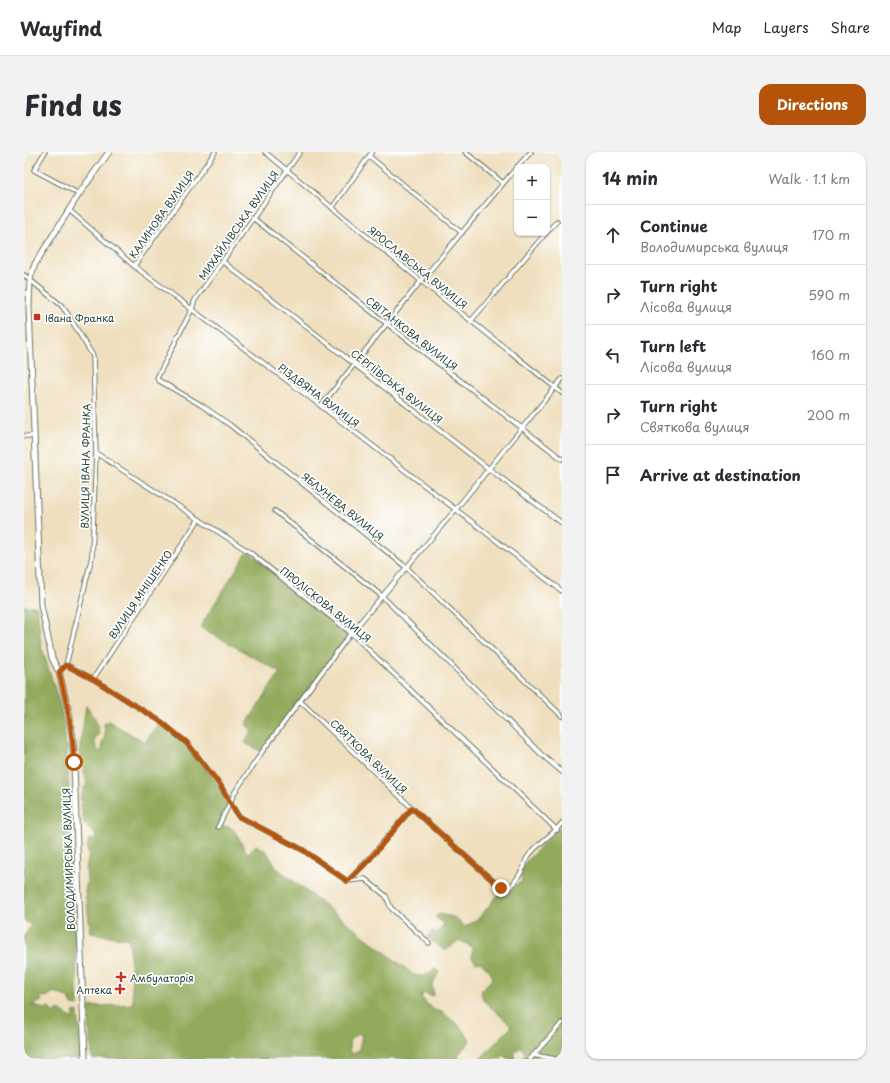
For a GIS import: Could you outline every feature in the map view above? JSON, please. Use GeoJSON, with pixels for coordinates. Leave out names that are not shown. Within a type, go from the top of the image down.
{"type":"FeatureCollection","features":[{"type":"Feature","properties":{"kind":"main road","name":"ВОЛОДИМИРСЬКА ВУЛИЦЯ"},"geometry":{"type":"LineString","coordinates":[[85,1059],[73,739],[70,713],[59,672],[52,658],[41,605],[29,307],[30,279],[35,264],[79,194],[109,152]]}},
{"type":"Feature","properties":{"kind":"street"},"geometry":{"type":"LineString","coordinates":[[45,152],[34,170],[79,194]]}},
{"type":"Feature","properties":{"kind":"street","name":"КАЛИНОВА ВУЛИЦЯ"},"geometry":{"type":"LineString","coordinates":[[134,266],[215,152]]}},
{"type":"Feature","properties":{"kind":"street","name":"ЯРОСЛАВСЬКА ВУЛИЦЯ"},"geometry":{"type":"LineString","coordinates":[[265,152],[421,281],[562,393]]}},
{"type":"Feature","properties":{"kind":"street","name":"МИХАЙЛІВСЬКА ВУЛИЦЯ"},"geometry":{"type":"LineString","coordinates":[[192,309],[195,300],[300,152]]}},
{"type":"Feature","properties":{"kind":"street"},"geometry":{"type":"LineString","coordinates":[[465,152],[503,183]]}},
{"type":"Feature","properties":{"kind":"street"},"geometry":{"type":"LineString","coordinates":[[520,164],[531,152]]}},
{"type":"Feature","properties":{"kind":"street"},"geometry":{"type":"LineString","coordinates":[[332,208],[371,154],[462,233]]}},
{"type":"Feature","properties":{"kind":"street"},"geometry":{"type":"LineString","coordinates":[[321,406],[421,281],[514,170]]}},
{"type":"Feature","properties":{"kind":"street","name":"РІЗДВЯНА ВУЛИЦЯ"},"geometry":{"type":"LineString","coordinates":[[69,210],[134,266],[321,406],[562,591]]}},
{"type":"Feature","properties":{"kind":"street","name":"СВІТАНКОВА ВУЛИЦЯ"},"geometry":{"type":"LineString","coordinates":[[253,218],[386,324],[562,459]]}},
{"type":"Feature","properties":{"kind":"street"},"geometry":{"type":"LineString","coordinates":[[550,229],[557,221]]}},
{"type":"Feature","properties":{"kind":"street"},"geometry":{"type":"LineString","coordinates":[[471,321],[544,236]]}},
{"type":"Feature","properties":{"kind":"street","name":"СЕРГІЇВСЬКА ВУЛИЦЯ"},"geometry":{"type":"LineString","coordinates":[[222,261],[355,363],[489,469],[562,522]]}},
{"type":"Feature","properties":{"kind":"street","name":"ВУЛИЦЯ ІВАНА ФРАНКА"},"geometry":{"type":"LineString","coordinates":[[24,275],[61,305],[93,356],[96,453],[92,556],[66,665]]}},
{"type":"Feature","properties":{"kind":"street","name":"ЯБЛУНЕВА ВУЛИЦЯ"},"geometry":{"type":"LineString","coordinates":[[192,309],[158,375],[158,380],[201,405],[230,425],[407,568],[562,716]]}},
{"type":"Feature","properties":{"kind":"street"},"geometry":{"type":"LineString","coordinates":[[218,827],[230,801],[262,752],[352,633],[562,379]]}},
{"type":"Feature","properties":{"kind":"street"},"geometry":{"type":"LineString","coordinates":[[24,436],[34,436]]}},
{"type":"Feature","properties":{"kind":"street","name":"ПРОЛІСКОВА ВУЛИЦЯ"},"geometry":{"type":"LineString","coordinates":[[96,453],[248,551],[352,633],[557,830]]}},
{"type":"Feature","properties":{"kind":"street"},"geometry":{"type":"LineString","coordinates":[[275,511],[382,596],[541,754],[562,772]]}},
{"type":"Feature","properties":{"kind":"street","name":"ВУЛИЦЯ МНІШЕНКО"},"geometry":{"type":"LineString","coordinates":[[93,679],[199,519]]}},
{"type":"Feature","properties":{"kind":"street"},"geometry":{"type":"LineString","coordinates":[[59,672],[66,665],[93,679],[160,721],[187,743],[206,766],[230,801],[238,816],[303,850],[347,881],[365,879],[386,896],[391,908],[429,943]]}},
{"type":"Feature","properties":{"kind":"street","name":"СВЯТКОВА ВУЛИЦЯ"},"geometry":{"type":"LineString","coordinates":[[300,701],[412,808],[501,888],[508,890],[523,868],[527,858],[544,840],[557,830],[562,823]]}},
{"type":"Feature","properties":{"kind":"street"},"geometry":{"type":"LineString","coordinates":[[349,880],[370,859],[412,808]]}},
{"type":"Feature","properties":{"kind":"street"},"geometry":{"type":"LineString","coordinates":[[530,1059],[562,1023]]}},
{"type":"Feature","properties":{"kind":"street"},"geometry":{"type":"LineString","coordinates":[[533,1055],[556,1059]]}},
{"type":"Feature","properties":{"kind":"green space"},"geometry":{"type":"Polygon","coordinates":[[[248,551],[351,633],[262,752],[245,743],[252,730],[246,725],[280,672],[200,627],[248,551]]]}},
{"type":"Feature","properties":{"kind":"green space"},"geometry":{"type":"Polygon","coordinates":[[[24,606],[37,606],[41,645],[59,702],[65,729],[64,740],[67,746],[78,1006],[72,1005],[69,998],[54,992],[46,997],[40,996],[42,1001],[32,1005],[44,1009],[49,1008],[53,1013],[59,1010],[73,1019],[74,1011],[78,1012],[81,1059],[24,1059],[24,937],[31,925],[24,920],[24,606]]]}},
{"type":"Feature","properties":{"kind":"green space"},"geometry":{"type":"Polygon","coordinates":[[[86,705],[96,720],[99,734],[94,741],[98,751],[102,752],[102,744],[105,737],[104,723],[108,721],[145,742],[160,721],[187,743],[230,801],[218,827],[225,826],[234,830],[244,849],[248,853],[256,845],[266,851],[278,869],[414,975],[425,976],[435,968],[439,972],[432,985],[434,995],[431,996],[425,993],[421,997],[433,1010],[442,1012],[463,1029],[470,1041],[458,1055],[460,1059],[92,1059],[88,1007],[133,1004],[129,939],[91,933],[85,892],[89,853],[87,848],[89,839],[94,840],[96,835],[84,825],[80,798],[87,783],[79,754],[86,705]],[[357,1034],[349,1041],[350,1055],[359,1050],[362,1035],[357,1034]]]}},
{"type":"Feature","properties":{"kind":"green space"},"geometry":{"type":"Polygon","coordinates":[[[562,825],[562,1058],[534,1055],[538,1059],[520,1059],[525,1053],[521,1047],[514,1052],[515,1059],[508,1059],[504,1055],[500,1059],[480,1059],[512,1026],[483,1000],[481,991],[493,978],[490,972],[480,962],[476,963],[472,957],[472,947],[459,940],[445,951],[427,937],[432,931],[438,933],[444,924],[435,917],[439,914],[454,917],[465,927],[479,918],[502,890],[522,882],[521,867],[562,825]]]}},
{"type":"Feature","properties":{"kind":"place","name":"Івана Франка"},"geometry":{"type":"Point","coordinates":[37,317]}},
{"type":"Feature","properties":{"kind":"place","name":"Амбулаторія"},"geometry":{"type":"Point","coordinates":[121,977]}},
{"type":"Feature","properties":{"kind":"place","name":"Аптека"},"geometry":{"type":"Point","coordinates":[120,989]}},
{"type":"Feature","properties":{"kind":"route"},"geometry":{"type":"LineString","coordinates":[[74,762],[70,713],[59,672],[66,665],[93,679],[175,732],[198,754],[220,785],[238,816],[303,850],[347,881],[370,859],[412,808],[501,888]]}}]}
